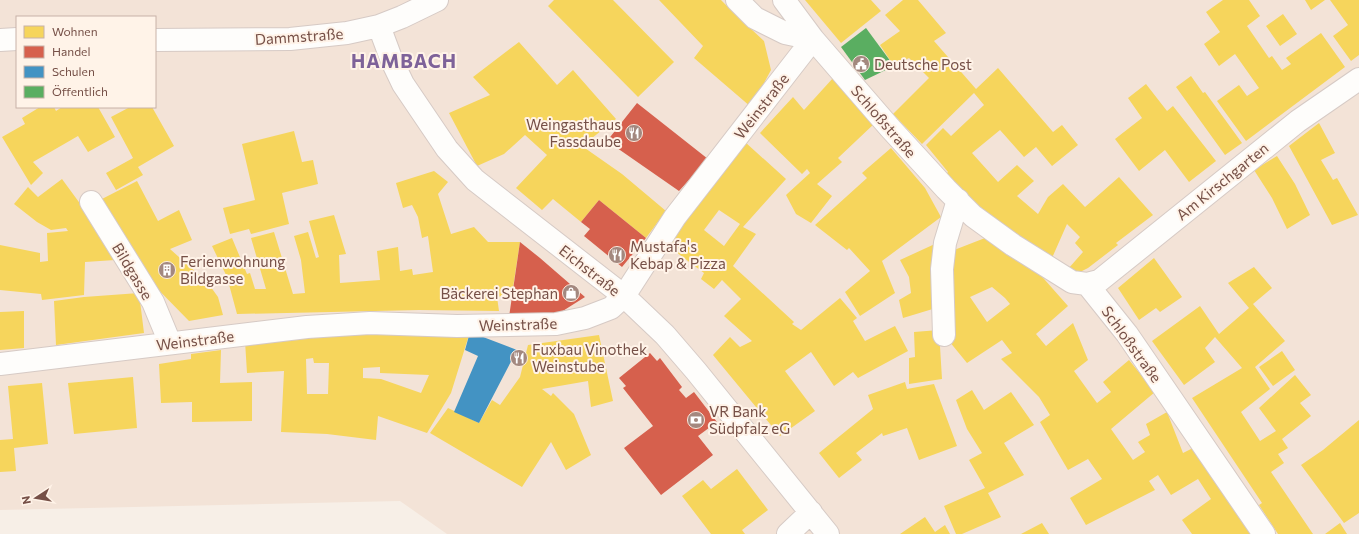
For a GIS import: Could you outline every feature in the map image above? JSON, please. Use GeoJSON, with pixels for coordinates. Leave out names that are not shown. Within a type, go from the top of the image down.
{"type":"FeatureCollection","features":[{"type":"Feature","properties":{"kind":"street","name":"Dammstraße"},"geometry":{"type":"LineString","coordinates":[[156,40],[290,39],[347,33],[379,26],[437,0]]}},
{"type":"Feature","properties":{"kind":"street"},"geometry":{"type":"LineString","coordinates":[[737,0],[755,18],[785,32],[814,39]]}},
{"type":"Feature","properties":{"kind":"street","name":"Schloßstraße"},"geometry":{"type":"LineString","coordinates":[[784,0],[814,39],[890,128],[946,189],[974,216],[1013,246],[1072,282],[1087,284],[1127,334],[1264,534]]}},
{"type":"Feature","properties":{"kind":"street","name":"Eichstraße"},"geometry":{"type":"LineString","coordinates":[[379,26],[392,61],[403,84],[447,150],[475,180],[624,296],[665,335],[701,377],[828,534]]}},
{"type":"Feature","properties":{"kind":"street","name":"Weinstraße"},"geometry":{"type":"LineString","coordinates":[[0,364],[307,326],[370,323],[457,326],[556,324],[585,318],[611,308],[624,296],[675,217],[814,39]]}},
{"type":"Feature","properties":{"kind":"street"},"geometry":{"type":"LineString","coordinates":[[0,40],[16,40]]}},
{"type":"Feature","properties":{"kind":"street","name":"Am Kirschgarten"},"geometry":{"type":"LineString","coordinates":[[1087,284],[1099,281],[1298,120],[1359,79]]}},
{"type":"Feature","properties":{"kind":"street"},"geometry":{"type":"LineString","coordinates":[[944,335],[942,269],[945,243],[958,200]]}},
{"type":"Feature","properties":{"kind":"street","name":"Bildgasse"},"geometry":{"type":"LineString","coordinates":[[91,202],[153,302],[170,343]]}},
{"type":"Feature","properties":{"kind":"street"},"geometry":{"type":"LineString","coordinates":[[788,534],[811,512]]}},
{"type":"Feature","properties":{"kind":"shaded area"},"geometry":{"type":"Polygon","coordinates":[[[0,0],[1359,0],[1359,534],[447,534],[400,501],[0,510],[0,0]]]}},
{"type":"Feature","properties":{"kind":"building: Wohnen"},"geometry":{"type":"Polygon","coordinates":[[[554,0],[613,0],[674,62],[638,97],[548,6],[554,0]]]}},
{"type":"Feature","properties":{"kind":"building: Wohnen"},"geometry":{"type":"Polygon","coordinates":[[[659,0],[721,0],[764,41],[771,70],[751,107],[694,58],[703,46],[659,0]]]}},
{"type":"Feature","properties":{"kind":"building: Wohnen"},"geometry":{"type":"Polygon","coordinates":[[[805,0],[871,0],[881,11],[841,43],[805,0]]]}},
{"type":"Feature","properties":{"kind":"building: Wohnen"},"geometry":{"type":"Polygon","coordinates":[[[903,0],[918,0],[946,33],[934,41],[976,89],[998,68],[1053,132],[1062,125],[1078,145],[1052,166],[1036,147],[1024,157],[1000,130],[972,153],[998,182],[1017,165],[1034,181],[1017,196],[1038,214],[1048,197],[1063,184],[1085,207],[1119,177],[1153,215],[1116,243],[1118,245],[1088,268],[1082,271],[1075,271],[1068,269],[1083,252],[1075,243],[1080,237],[1067,224],[1052,258],[1022,239],[974,202],[946,174],[948,172],[926,145],[943,128],[951,136],[984,105],[974,93],[922,144],[893,114],[929,78],[909,58],[894,66],[880,45],[900,31],[885,15],[903,0]]]}},
{"type":"Feature","properties":{"kind":"building: Wohnen"},"geometry":{"type":"Polygon","coordinates":[[[1223,0],[1249,0],[1260,16],[1247,26],[1269,58],[1272,56],[1282,70],[1291,64],[1286,58],[1321,33],[1345,67],[1246,141],[1217,101],[1239,85],[1247,96],[1259,88],[1235,54],[1219,66],[1204,44],[1220,32],[1206,12],[1223,0]]]}},
{"type":"Feature","properties":{"kind":"building: Wohnen"},"geometry":{"type":"Polygon","coordinates":[[[1305,0],[1325,0],[1311,10],[1305,0]]]}},
{"type":"Feature","properties":{"kind":"building: Wohnen"},"geometry":{"type":"Polygon","coordinates":[[[1330,0],[1359,0],[1359,55],[1351,61],[1333,36],[1348,25],[1330,0]]]}},
{"type":"Feature","properties":{"kind":"building: Wohnen"},"geometry":{"type":"Polygon","coordinates":[[[1283,14],[1297,34],[1280,46],[1266,26],[1283,14]]]}},
{"type":"Feature","properties":{"kind":"building: Wohnen"},"geometry":{"type":"Polygon","coordinates":[[[519,42],[557,85],[573,70],[616,119],[582,146],[622,174],[666,211],[646,238],[599,200],[581,222],[553,199],[542,210],[516,188],[547,155],[525,135],[504,154],[477,166],[449,113],[490,95],[473,77],[519,42]]]}},
{"type":"Feature","properties":{"kind":"building: Wohnen"},"geometry":{"type":"Polygon","coordinates":[[[1191,76],[1203,93],[1205,92],[1242,143],[1225,155],[1176,87],[1191,76]]]}},
{"type":"Feature","properties":{"kind":"building: Wohnen"},"geometry":{"type":"Polygon","coordinates":[[[833,78],[875,123],[838,158],[842,162],[817,184],[832,196],[811,223],[796,214],[786,195],[810,173],[807,169],[802,174],[760,133],[793,97],[804,110],[833,78]]]}},
{"type":"Feature","properties":{"kind":"building: Wohnen"},"geometry":{"type":"Polygon","coordinates":[[[1146,84],[1167,111],[1173,106],[1216,161],[1189,182],[1165,150],[1139,171],[1115,139],[1142,118],[1128,98],[1146,84]]]}},
{"type":"Feature","properties":{"kind":"building: Wohnen"},"geometry":{"type":"Polygon","coordinates":[[[38,108],[54,108],[56,111],[60,108],[99,108],[115,137],[88,152],[78,136],[33,162],[43,173],[31,185],[2,137],[25,124],[22,118],[38,108]]]}},
{"type":"Feature","properties":{"kind":"building: Wohnen"},"geometry":{"type":"Polygon","coordinates":[[[128,108],[153,108],[174,146],[138,167],[143,175],[116,190],[106,173],[133,158],[111,117],[128,108]]]}},
{"type":"Feature","properties":{"kind":"building: Wohnen"},"geometry":{"type":"Polygon","coordinates":[[[1319,123],[1335,153],[1321,160],[1333,180],[1337,178],[1358,215],[1332,225],[1289,146],[1319,123]]]}},
{"type":"Feature","properties":{"kind":"building: Wohnen"},"geometry":{"type":"Polygon","coordinates":[[[294,131],[302,162],[313,160],[318,184],[282,193],[289,224],[251,234],[249,229],[230,234],[223,208],[255,200],[242,144],[294,131]]]}},
{"type":"Feature","properties":{"kind":"building: Wohnen"},"geometry":{"type":"Polygon","coordinates":[[[745,142],[786,179],[743,227],[756,234],[733,266],[794,322],[792,324],[801,330],[840,298],[857,318],[853,321],[865,341],[895,326],[908,351],[858,378],[853,372],[834,386],[811,352],[785,371],[815,411],[780,436],[713,355],[730,337],[740,347],[752,341],[724,316],[741,299],[722,280],[714,289],[701,279],[704,273],[668,246],[701,197],[745,142]],[[719,210],[704,230],[724,246],[740,224],[719,210]]]}},
{"type":"Feature","properties":{"kind":"building: Wohnen"},"geometry":{"type":"Polygon","coordinates":[[[891,148],[925,188],[941,217],[882,261],[895,293],[860,316],[845,292],[870,271],[849,248],[847,250],[815,225],[867,178],[862,173],[891,148]]]}},
{"type":"Feature","properties":{"kind":"building: Wohnen"},"geometry":{"type":"Polygon","coordinates":[[[1277,156],[1295,184],[1310,215],[1287,229],[1272,198],[1254,170],[1277,156]]]}},
{"type":"Feature","properties":{"kind":"building: Wohnen"},"geometry":{"type":"Polygon","coordinates":[[[434,171],[448,182],[438,194],[451,234],[474,227],[488,242],[520,242],[512,294],[497,297],[499,311],[419,310],[237,314],[227,277],[212,246],[232,238],[247,274],[250,273],[255,289],[266,289],[251,238],[274,232],[293,294],[305,293],[301,260],[294,236],[308,232],[316,258],[319,257],[309,221],[334,215],[346,254],[339,255],[340,283],[380,280],[377,251],[398,247],[400,271],[412,269],[413,275],[433,272],[428,236],[422,238],[418,217],[412,205],[403,208],[396,183],[434,171]]]}},
{"type":"Feature","properties":{"kind":"building: Wohnen"},"geometry":{"type":"Polygon","coordinates":[[[62,179],[95,224],[115,260],[85,262],[84,295],[42,300],[41,294],[0,290],[0,245],[40,253],[40,262],[48,261],[47,233],[68,231],[66,228],[51,230],[37,222],[14,204],[28,187],[38,197],[62,179]]]}},
{"type":"Feature","properties":{"kind":"building: Wohnen"},"geometry":{"type":"Polygon","coordinates":[[[137,181],[158,221],[179,210],[192,240],[170,249],[208,283],[218,297],[223,315],[189,321],[142,273],[100,200],[137,181]]]}},
{"type":"Feature","properties":{"kind":"building: Wohnen"},"geometry":{"type":"Polygon","coordinates":[[[985,238],[1037,271],[1068,306],[1036,334],[1046,346],[1073,323],[1088,360],[1074,371],[1097,403],[1111,392],[1103,382],[1129,360],[1155,392],[1111,429],[1133,460],[1145,452],[1138,442],[1150,435],[1146,424],[1167,412],[1183,453],[1199,445],[1253,534],[1192,534],[1182,520],[1211,499],[1198,479],[1171,495],[1158,475],[1149,481],[1155,490],[1086,525],[1070,498],[1102,479],[1088,459],[1068,470],[1040,422],[1050,415],[1039,397],[1001,359],[1012,353],[1002,340],[967,363],[949,341],[949,252],[985,238]],[[992,287],[970,297],[987,322],[1010,304],[992,287]]]}},
{"type":"Feature","properties":{"kind":"building: Wohnen"},"geometry":{"type":"Polygon","coordinates":[[[937,243],[936,308],[903,318],[899,300],[911,293],[909,277],[900,260],[937,243]]]}},
{"type":"Feature","properties":{"kind":"building: Wohnen"},"geometry":{"type":"Polygon","coordinates":[[[1154,258],[1182,297],[1160,312],[1156,308],[1139,320],[1118,288],[1154,258]]]}},
{"type":"Feature","properties":{"kind":"building: Wohnen"},"geometry":{"type":"Polygon","coordinates":[[[1254,267],[1272,288],[1253,304],[1285,341],[1255,367],[1270,389],[1241,412],[1260,441],[1276,431],[1259,408],[1295,375],[1311,395],[1300,403],[1311,416],[1282,439],[1288,448],[1278,454],[1284,463],[1271,472],[1313,534],[1278,534],[1259,505],[1262,503],[1192,398],[1242,368],[1215,337],[1205,348],[1215,362],[1184,385],[1152,341],[1200,306],[1219,334],[1249,308],[1228,283],[1254,267]]]}},
{"type":"Feature","properties":{"kind":"building: Wohnen"},"geometry":{"type":"Polygon","coordinates":[[[139,293],[144,333],[56,345],[54,301],[139,293]]]}},
{"type":"Feature","properties":{"kind":"building: Wohnen"},"geometry":{"type":"Polygon","coordinates":[[[24,311],[24,348],[0,350],[0,312],[24,311]]]}},
{"type":"Feature","properties":{"kind":"building: Wohnen"},"geometry":{"type":"Polygon","coordinates":[[[939,330],[942,379],[909,384],[909,358],[915,357],[914,332],[939,330]]]}},
{"type":"Feature","properties":{"kind":"building: Wohnen"},"geometry":{"type":"Polygon","coordinates":[[[329,333],[469,335],[451,393],[427,433],[378,416],[376,440],[327,434],[281,432],[284,371],[247,373],[245,341],[329,333]],[[313,358],[306,359],[307,394],[328,394],[329,363],[314,363],[313,358]],[[380,367],[363,368],[363,378],[381,379],[421,393],[429,375],[380,373],[380,367]]]}},
{"type":"Feature","properties":{"kind":"building: Wohnen"},"geometry":{"type":"Polygon","coordinates":[[[599,335],[613,401],[591,407],[588,381],[542,389],[551,396],[553,393],[574,414],[591,455],[566,470],[551,442],[522,487],[430,433],[448,408],[479,423],[492,400],[500,405],[520,377],[528,345],[599,335]]]}},
{"type":"Feature","properties":{"kind":"building: Wohnen"},"geometry":{"type":"Polygon","coordinates":[[[221,350],[220,383],[252,382],[252,421],[192,422],[192,402],[161,403],[159,364],[191,359],[191,354],[221,350]]]}},
{"type":"Feature","properties":{"kind":"building: Wohnen"},"geometry":{"type":"Polygon","coordinates":[[[1282,351],[1295,370],[1273,386],[1259,367],[1282,351]]]}},
{"type":"Feature","properties":{"kind":"building: Wohnen"},"geometry":{"type":"Polygon","coordinates":[[[133,377],[137,428],[74,434],[68,383],[133,377]]]}},
{"type":"Feature","properties":{"kind":"building: Wohnen"},"geometry":{"type":"Polygon","coordinates":[[[905,382],[907,389],[934,384],[957,446],[919,460],[907,428],[883,436],[882,433],[856,453],[862,460],[839,478],[819,453],[873,409],[868,395],[905,382]]]}},
{"type":"Feature","properties":{"kind":"building: Wohnen"},"geometry":{"type":"Polygon","coordinates":[[[42,383],[48,444],[14,448],[16,471],[0,472],[0,440],[13,439],[8,386],[42,383]]]}},
{"type":"Feature","properties":{"kind":"building: Wohnen"},"geometry":{"type":"Polygon","coordinates":[[[972,390],[984,410],[1011,392],[1034,425],[1004,443],[1024,475],[988,493],[1001,517],[962,534],[956,534],[944,506],[985,488],[969,460],[982,453],[967,429],[956,400],[972,390]]]}},
{"type":"Feature","properties":{"kind":"building: Wohnen"},"geometry":{"type":"Polygon","coordinates":[[[1359,420],[1359,513],[1344,523],[1301,465],[1323,450],[1359,420]]]}},
{"type":"Feature","properties":{"kind":"building: Wohnen"},"geometry":{"type":"Polygon","coordinates":[[[737,469],[768,510],[742,530],[745,534],[711,534],[682,496],[703,480],[711,489],[737,469]]]}},
{"type":"Feature","properties":{"kind":"building: Wohnen"},"geometry":{"type":"Polygon","coordinates":[[[925,517],[935,532],[945,525],[950,534],[900,534],[925,517]]]}},
{"type":"Feature","properties":{"kind":"building: Wohnen"},"geometry":{"type":"Polygon","coordinates":[[[1042,523],[1049,534],[1021,534],[1042,523]]]}},
{"type":"Feature","properties":{"kind":"building: Wohnen"},"geometry":{"type":"Polygon","coordinates":[[[1340,523],[1347,534],[1325,534],[1340,523]]]}},
{"type":"Feature","properties":{"kind":"building: Handel"},"geometry":{"type":"Polygon","coordinates":[[[637,103],[708,159],[679,191],[607,141],[637,103]]]}},
{"type":"Feature","properties":{"kind":"building: Handel"},"geometry":{"type":"Polygon","coordinates":[[[599,200],[646,238],[622,267],[584,236],[590,229],[581,222],[599,200]]]}},
{"type":"Feature","properties":{"kind":"building: Handel"},"geometry":{"type":"Polygon","coordinates":[[[520,242],[585,297],[558,314],[509,317],[520,242]]]}},
{"type":"Feature","properties":{"kind":"building: Handel"},"geometry":{"type":"Polygon","coordinates":[[[650,353],[657,361],[660,358],[682,387],[679,390],[686,398],[694,392],[717,422],[698,436],[713,455],[661,495],[624,448],[653,426],[623,388],[626,386],[619,378],[650,353]]]}},
{"type":"Feature","properties":{"kind":"building: Schulen"},"geometry":{"type":"Polygon","coordinates":[[[470,332],[517,350],[479,423],[454,412],[478,356],[465,350],[470,332]]]}},
{"type":"Feature","properties":{"kind":"building: Öffentlich"},"geometry":{"type":"Polygon","coordinates":[[[866,28],[894,66],[865,80],[841,47],[866,28]]]}},
{"type":"Feature","properties":{"kind":"place","name":"Deutsche Post"},"geometry":{"type":"Point","coordinates":[861,64]}},
{"type":"Feature","properties":{"kind":"place","name":"Weingasthaus Fassdaube"},"geometry":{"type":"Point","coordinates":[634,133]}},
{"type":"Feature","properties":{"kind":"place","name":"Mustafa's Kebap & Pizza"},"geometry":{"type":"Point","coordinates":[617,255]}},
{"type":"Feature","properties":{"kind":"place","name":"Ferienwohnung Bildgasse"},"geometry":{"type":"Point","coordinates":[167,270]}},
{"type":"Feature","properties":{"kind":"place","name":"Bäckerei Stephan"},"geometry":{"type":"Point","coordinates":[571,293]}},
{"type":"Feature","properties":{"kind":"place","name":"Fuxbau Vinothek Weinstube"},"geometry":{"type":"Point","coordinates":[519,358]}},
{"type":"Feature","properties":{"kind":"place","name":"VR Bank Südpfalz eG"},"geometry":{"type":"Point","coordinates":[696,420]}},
{"type":"Feature","properties":{"kind":"district","name":"HAMBACH"},"geometry":{"type":"Point","coordinates":[404,60]}}]}
